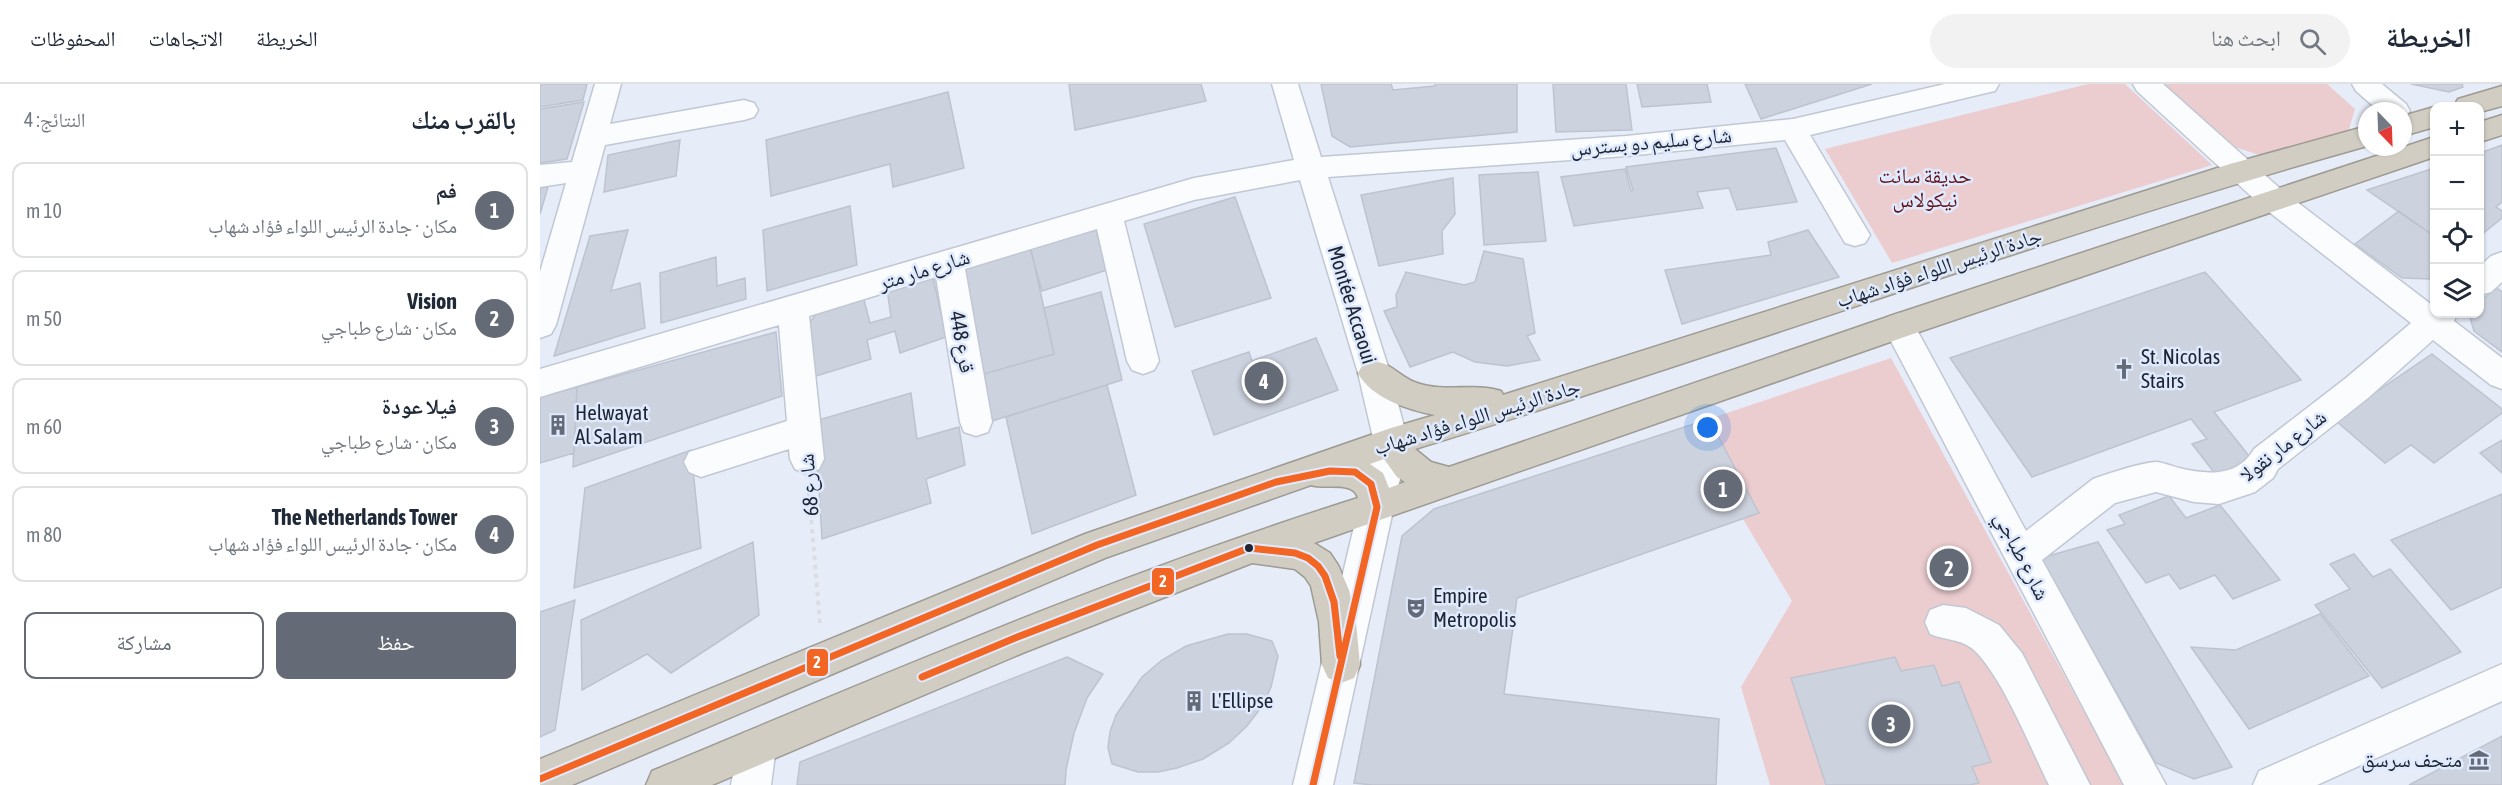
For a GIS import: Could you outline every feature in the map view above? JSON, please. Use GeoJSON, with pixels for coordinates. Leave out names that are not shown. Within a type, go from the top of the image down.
{"type":"FeatureCollection","features":[{"type":"Feature","properties":{"kind":"highway"},"geometry":{"type":"LineString","coordinates":[[2482,102],[2502,96]]}},
{"type":"Feature","properties":{"kind":"highway"},"geometry":{"type":"LineString","coordinates":[[2484,131],[2502,125]]}},
{"type":"Feature","properties":{"kind":"highway","name":"جادة الرئيس اللواء فؤاد شهاب"},"geometry":{"type":"LineString","coordinates":[[540,779],[1097,545],[1391,442],[1548,395],[2240,171],[2358,138]]}},
{"type":"Feature","properties":{"kind":"highway","name":"جادة الرئيس اللواء فؤاد شهاب"},"geometry":{"type":"LineString","coordinates":[[666,785],[1015,638],[1249,548],[1377,507],[1899,326],[2430,148]]}},
{"type":"Feature","properties":{"kind":"highway"},"geometry":{"type":"LineString","coordinates":[[1374,374],[1403,392],[1434,401],[1462,403],[1548,395]]}},
{"type":"Feature","properties":{"kind":"highway"},"geometry":{"type":"LineString","coordinates":[[1391,442],[1405,464],[1426,477],[1450,482]]}},
{"type":"Feature","properties":{"kind":"highway"},"geometry":{"type":"LineString","coordinates":[[1276,482],[1330,471],[1355,472],[1371,484],[1377,507]]}},
{"type":"Feature","properties":{"kind":"highway"},"geometry":{"type":"LineString","coordinates":[[1249,548],[1288,552],[1308,558],[1324,574],[1334,600],[1341,665]]}},
{"type":"Feature","properties":{"kind":"street"},"geometry":{"type":"LineString","coordinates":[[540,325],[608,84]]}},
{"type":"Feature","properties":{"kind":"street","name":"Montée Accaoui"},"geometry":{"type":"LineString","coordinates":[[1285,84],[1374,374],[1391,442]]}},
{"type":"Feature","properties":{"kind":"street","name":"شارع سليم دو بسترس"},"geometry":{"type":"LineString","coordinates":[[1310,168],[1626,146],[1793,129],[1986,84]]}},
{"type":"Feature","properties":{"kind":"street"},"geometry":{"type":"LineString","coordinates":[[2146,84],[2274,200],[2430,313]]}},
{"type":"Feature","properties":{"kind":"street"},"geometry":{"type":"LineString","coordinates":[[2365,84],[2388,102]]}},
{"type":"Feature","properties":{"kind":"street"},"geometry":{"type":"LineString","coordinates":[[593,138],[744,110]]}},
{"type":"Feature","properties":{"kind":"street"},"geometry":{"type":"LineString","coordinates":[[1793,129],[1856,234]]}},
{"type":"Feature","properties":{"kind":"street","name":"شارع مار متر"},"geometry":{"type":"LineString","coordinates":[[540,383],[1194,189],[1310,168]]}},
{"type":"Feature","properties":{"kind":"street"},"geometry":{"type":"LineString","coordinates":[[540,176],[582,171]]}},
{"type":"Feature","properties":{"kind":"street"},"geometry":{"type":"LineString","coordinates":[[1108,215],[1143,361]]}},
{"type":"Feature","properties":{"kind":"street","name":"قرع 448"},"geometry":{"type":"LineString","coordinates":[[949,262],[976,422]]}},
{"type":"Feature","properties":{"kind":"street"},"geometry":{"type":"LineString","coordinates":[[2484,280],[2502,264]]}},
{"type":"Feature","properties":{"kind":"street","name":"شارع 68"},"geometry":{"type":"LineString","coordinates":[[793,308],[806,445]]}},
{"type":"Feature","properties":{"kind":"street"},"geometry":{"type":"LineString","coordinates":[[2437,318],[2502,376]]}},
{"type":"Feature","properties":{"kind":"street","name":"شارع مار نقولا"},"geometry":{"type":"LineString","coordinates":[[2022,556],[2105,490],[2156,477],[2194,487],[2219,489],[2243,481],[2261,468],[2266,459],[2357,387],[2437,318]]}},
{"type":"Feature","properties":{"kind":"street","name":"شارع طباجي"},"geometry":{"type":"LineString","coordinates":[[1899,326],[2108,719],[2146,785]]}},
{"type":"Feature","properties":{"kind":"street"},"geometry":{"type":"LineString","coordinates":[[1314,785],[1391,442]]}},
{"type":"Feature","properties":{"kind":"street"},"geometry":{"type":"LineString","coordinates":[[701,462],[806,445]]}},
{"type":"Feature","properties":{"kind":"street"},"geometry":{"type":"LineString","coordinates":[[1943,622],[1966,625],[1986,637],[2008,666],[2070,785]]}},
{"type":"Feature","properties":{"kind":"street"},"geometry":{"type":"LineString","coordinates":[[2273,785],[2502,682]]}},
{"type":"Feature","properties":{"kind":"street"},"geometry":{"type":"LineString","coordinates":[[752,785],[758,747]]}},
{"type":"Feature","properties":{"kind":"path","name":"شارع 68"},"geometry":{"type":"LineString","coordinates":[[806,445],[823,662]]}},
{"type":"Feature","properties":{"kind":"green space","name":"حديقة سانت نيكولاس"},"geometry":{"type":"Polygon","coordinates":[[[2088,84],[2125,84],[2212,165],[1892,263],[1825,149],[2088,84]]]}},
{"type":"Feature","properties":{"kind":"green space"},"geometry":{"type":"Polygon","coordinates":[[[2163,84],[2327,84],[2355,109],[2347,136],[2269,158],[2231,146],[2163,84]]]}},
{"type":"Feature","properties":{"kind":"green space"},"geometry":{"type":"Polygon","coordinates":[[[1891,358],[2124,785],[1770,785],[1741,687],[1792,601],[1743,519],[1759,513],[1709,419],[1891,358]]]}},
{"type":"Feature","properties":{"kind":"building"},"geometry":{"type":"Polygon","coordinates":[[[540,84],[587,84],[583,100],[540,107],[540,84]]]}},
{"type":"Feature","properties":{"kind":"building"},"geometry":{"type":"Polygon","coordinates":[[[1069,84],[1201,84],[1206,101],[1075,130],[1069,84]]]}},
{"type":"Feature","properties":{"kind":"building"},"geometry":{"type":"Polygon","coordinates":[[[1321,84],[1391,84],[1393,90],[1435,86],[1435,84],[1517,84],[1517,132],[1350,147],[1332,136],[1321,84]]]}},
{"type":"Feature","properties":{"kind":"building"},"geometry":{"type":"Polygon","coordinates":[[[1553,84],[1626,84],[1632,130],[1556,132],[1553,84]]]}},
{"type":"Feature","properties":{"kind":"building"},"geometry":{"type":"Polygon","coordinates":[[[1637,84],[1707,84],[1711,102],[1642,107],[1637,84]]]}},
{"type":"Feature","properties":{"kind":"building"},"geometry":{"type":"Polygon","coordinates":[[[1745,84],[1872,84],[1761,119],[1745,84]]]}},
{"type":"Feature","properties":{"kind":"building"},"geometry":{"type":"Polygon","coordinates":[[[2411,84],[2462,84],[2463,87],[2449,92],[2411,84]]]}},
{"type":"Feature","properties":{"kind":"building"},"geometry":{"type":"Polygon","coordinates":[[[948,92],[964,168],[893,187],[890,164],[771,196],[766,140],[948,92]]]}},
{"type":"Feature","properties":{"kind":"building"},"geometry":{"type":"Polygon","coordinates":[[[584,102],[567,159],[540,163],[540,109],[584,102]]]}},
{"type":"Feature","properties":{"kind":"building"},"geometry":{"type":"Polygon","coordinates":[[[680,140],[676,176],[604,192],[608,155],[680,140]]]}},
{"type":"Feature","properties":{"kind":"building"},"geometry":{"type":"Polygon","coordinates":[[[2502,145],[2502,202],[2496,207],[2502,211],[2502,218],[2484,233],[2484,156],[2484,152],[2502,145]]]}},
{"type":"Feature","properties":{"kind":"building"},"geometry":{"type":"Polygon","coordinates":[[[1776,148],[1797,202],[1737,210],[1729,188],[1697,192],[1703,208],[1574,226],[1561,177],[1625,169],[1631,191],[1633,190],[1626,167],[1776,148]]]}},
{"type":"Feature","properties":{"kind":"building"},"geometry":{"type":"Polygon","coordinates":[[[2430,169],[2430,233],[2367,190],[2430,169]]]}},
{"type":"Feature","properties":{"kind":"building"},"geometry":{"type":"Polygon","coordinates":[[[1538,172],[1546,241],[1484,245],[1479,175],[1538,172]]]}},
{"type":"Feature","properties":{"kind":"building"},"geometry":{"type":"Polygon","coordinates":[[[1453,178],[1455,214],[1442,231],[1443,254],[1379,266],[1361,195],[1453,178]]]}},
{"type":"Feature","properties":{"kind":"building"},"geometry":{"type":"Polygon","coordinates":[[[548,187],[540,214],[540,188],[548,187]]]}},
{"type":"Feature","properties":{"kind":"building"},"geometry":{"type":"Polygon","coordinates":[[[1235,197],[1271,298],[1175,327],[1144,224],[1235,197]]]}},
{"type":"Feature","properties":{"kind":"building"},"geometry":{"type":"Polygon","coordinates":[[[850,206],[857,265],[767,291],[763,230],[850,206]]]}},
{"type":"Feature","properties":{"kind":"building"},"geometry":{"type":"Polygon","coordinates":[[[2399,211],[2430,233],[2430,279],[2402,278],[2355,244],[2399,211]]]}},
{"type":"Feature","properties":{"kind":"building"},"geometry":{"type":"Polygon","coordinates":[[[1095,227],[1107,270],[1042,291],[1029,245],[1095,227]]]}},
{"type":"Feature","properties":{"kind":"building"},"geometry":{"type":"Polygon","coordinates":[[[628,230],[611,291],[640,283],[645,328],[554,356],[590,236],[628,230]]]}},
{"type":"Feature","properties":{"kind":"building"},"geometry":{"type":"Polygon","coordinates":[[[1808,230],[1839,277],[1682,324],[1665,270],[1771,255],[1768,242],[1808,230]]]}},
{"type":"Feature","properties":{"kind":"building"},"geometry":{"type":"Polygon","coordinates":[[[1031,249],[1054,354],[984,374],[961,270],[1031,249]]]}},
{"type":"Feature","properties":{"kind":"building"},"geometry":{"type":"Polygon","coordinates":[[[1484,251],[1523,259],[1535,333],[1527,336],[1540,360],[1507,366],[1475,362],[1453,352],[1410,367],[1384,311],[1397,307],[1396,295],[1406,272],[1464,285],[1475,282],[1484,251]]]}},
{"type":"Feature","properties":{"kind":"building"},"geometry":{"type":"Polygon","coordinates":[[[716,257],[717,286],[745,278],[746,299],[661,323],[660,273],[716,257]]]}},
{"type":"Feature","properties":{"kind":"building","name":"St. Nicolas Stairs"},"geometry":{"type":"Polygon","coordinates":[[[2205,272],[2301,380],[2214,412],[2257,466],[2220,480],[2192,444],[2207,439],[2191,419],[2032,477],[1950,358],[2205,272]]]}},
{"type":"Feature","properties":{"kind":"building"},"geometry":{"type":"Polygon","coordinates":[[[933,277],[946,337],[900,353],[895,331],[867,340],[871,359],[813,377],[810,322],[820,309],[863,296],[870,323],[891,317],[887,289],[933,277]]]}},
{"type":"Feature","properties":{"kind":"building"},"geometry":{"type":"Polygon","coordinates":[[[2497,288],[2502,292],[2502,352],[2474,331],[2470,318],[2484,318],[2484,298],[2497,288]]]}},
{"type":"Feature","properties":{"kind":"building"},"geometry":{"type":"Polygon","coordinates":[[[1101,292],[1122,380],[992,421],[984,374],[1054,354],[1044,308],[1101,292]]]}},
{"type":"Feature","properties":{"kind":"building"},"geometry":{"type":"Polygon","coordinates":[[[776,332],[782,396],[573,467],[577,387],[776,332]]]}},
{"type":"Feature","properties":{"kind":"building"},"geometry":{"type":"Polygon","coordinates":[[[1316,338],[1338,390],[1214,435],[1192,371],[1249,352],[1252,361],[1316,338]]]}},
{"type":"Feature","properties":{"kind":"building"},"geometry":{"type":"Polygon","coordinates":[[[2432,354],[2502,409],[2502,413],[2434,463],[2411,445],[2385,463],[2335,420],[2432,354]]]}},
{"type":"Feature","properties":{"kind":"building"},"geometry":{"type":"Polygon","coordinates":[[[1107,385],[1136,495],[1032,534],[1006,417],[1107,385]]]}},
{"type":"Feature","properties":{"kind":"building","name":"Helwayat Al Salam"},"geometry":{"type":"Polygon","coordinates":[[[577,387],[574,453],[540,463],[540,397],[577,387]]]}},
{"type":"Feature","properties":{"kind":"building"},"geometry":{"type":"Polygon","coordinates":[[[911,393],[917,439],[959,427],[965,465],[926,479],[931,503],[822,539],[815,421],[911,393]]]}},
{"type":"Feature","properties":{"kind":"building"},"geometry":{"type":"Polygon","coordinates":[[[1709,419],[1759,513],[1517,598],[1504,694],[1719,719],[1716,785],[1372,785],[1354,783],[1402,536],[1434,509],[1709,419]]]}},
{"type":"Feature","properties":{"kind":"building"},"geometry":{"type":"Polygon","coordinates":[[[2502,440],[2502,473],[2480,453],[2502,440]]]}},
{"type":"Feature","properties":{"kind":"building"},"geometry":{"type":"Polygon","coordinates":[[[691,450],[701,548],[574,588],[585,488],[691,450]]]}},
{"type":"Feature","properties":{"kind":"building"},"geometry":{"type":"Polygon","coordinates":[[[2502,494],[2502,587],[2451,610],[2391,540],[2502,494]]]}},
{"type":"Feature","properties":{"kind":"building"},"geometry":{"type":"Polygon","coordinates":[[[2169,496],[2186,518],[2220,505],[2280,580],[2233,599],[2215,575],[2180,589],[2169,574],[2146,583],[2107,530],[2125,524],[2119,515],[2169,496]]]}},
{"type":"Feature","properties":{"kind":"building"},"geometry":{"type":"Polygon","coordinates":[[[753,542],[759,615],[671,673],[647,654],[582,690],[581,620],[753,542]]]}},
{"type":"Feature","properties":{"kind":"building"},"geometry":{"type":"Polygon","coordinates":[[[2098,542],[2232,767],[2194,779],[2156,763],[2041,558],[2098,542]]]}},
{"type":"Feature","properties":{"kind":"building"},"geometry":{"type":"Polygon","coordinates":[[[2354,554],[2373,577],[2390,569],[2461,652],[2382,688],[2315,605],[2350,589],[2330,564],[2354,554]]]}},
{"type":"Feature","properties":{"kind":"building"},"geometry":{"type":"Polygon","coordinates":[[[575,600],[555,730],[540,737],[540,612],[575,600]]]}},
{"type":"Feature","properties":{"kind":"building"},"geometry":{"type":"Polygon","coordinates":[[[2320,614],[2369,676],[2249,729],[2191,647],[2236,650],[2320,614]]]}},
{"type":"Feature","properties":{"kind":"building","name":"L'Ellipse"},"geometry":{"type":"Polygon","coordinates":[[[1228,634],[1247,634],[1272,641],[1278,656],[1271,687],[1263,705],[1247,726],[1229,743],[1203,759],[1177,768],[1158,772],[1138,772],[1112,764],[1108,748],[1110,732],[1116,715],[1142,677],[1162,660],[1186,646],[1228,634]]]}},
{"type":"Feature","properties":{"kind":"building"},"geometry":{"type":"Polygon","coordinates":[[[1067,657],[1103,674],[1087,698],[1074,733],[1065,785],[797,785],[800,762],[1067,657]]]}},
{"type":"Feature","properties":{"kind":"building"},"geometry":{"type":"Polygon","coordinates":[[[1895,657],[1901,671],[1934,665],[1942,686],[1959,682],[1991,762],[1972,767],[1979,783],[1969,785],[1826,785],[1791,678],[1895,657]]]}},
{"type":"Feature","properties":{"kind":"building","name":"متحف سرسق"},"geometry":{"type":"Polygon","coordinates":[[[2502,736],[2502,785],[2409,785],[2502,736]]]}},
{"type":"Feature","properties":{"kind":"transit line","name":"2"},"geometry":{"type":"LineString","coordinates":[[540,779],[1097,545],[1276,482],[1330,471],[1355,472],[1371,484],[1377,507],[1313,785]]}},
{"type":"Feature","properties":{"kind":"transit line","name":"2"},"geometry":{"type":"LineString","coordinates":[[922,677],[1015,638],[1249,548],[1295,553],[1308,558],[1318,566],[1325,576],[1334,602],[1340,656]]}},
{"type":"Feature","properties":{"kind":"place","name":"St. Nicolas Stairs"},"geometry":{"type":"Point","coordinates":[2124,369]}},
{"type":"Feature","properties":{"kind":"place","name":"The Netherlands Tower"},"geometry":{"type":"Point","coordinates":[1264,381]}},
{"type":"Feature","properties":{"kind":"place","name":"Helwayat Al Salam"},"geometry":{"type":"Point","coordinates":[558,425]}},
{"type":"Feature","properties":{"kind":"place","name":"فم"},"geometry":{"type":"Point","coordinates":[1723,489]}},
{"type":"Feature","properties":{"kind":"place","name":"Vision"},"geometry":{"type":"Point","coordinates":[1949,568]}},
{"type":"Feature","properties":{"kind":"place","name":"Empire Metropolis"},"geometry":{"type":"Point","coordinates":[1416,608]}},
{"type":"Feature","properties":{"kind":"place","name":"L'Ellipse"},"geometry":{"type":"Point","coordinates":[1194,701]}},
{"type":"Feature","properties":{"kind":"place","name":"فيلا عودة"},"geometry":{"type":"Point","coordinates":[1891,724]}},
{"type":"Feature","properties":{"kind":"place","name":"متحف سرسق"},"geometry":{"type":"Point","coordinates":[2479,760]}}]}
